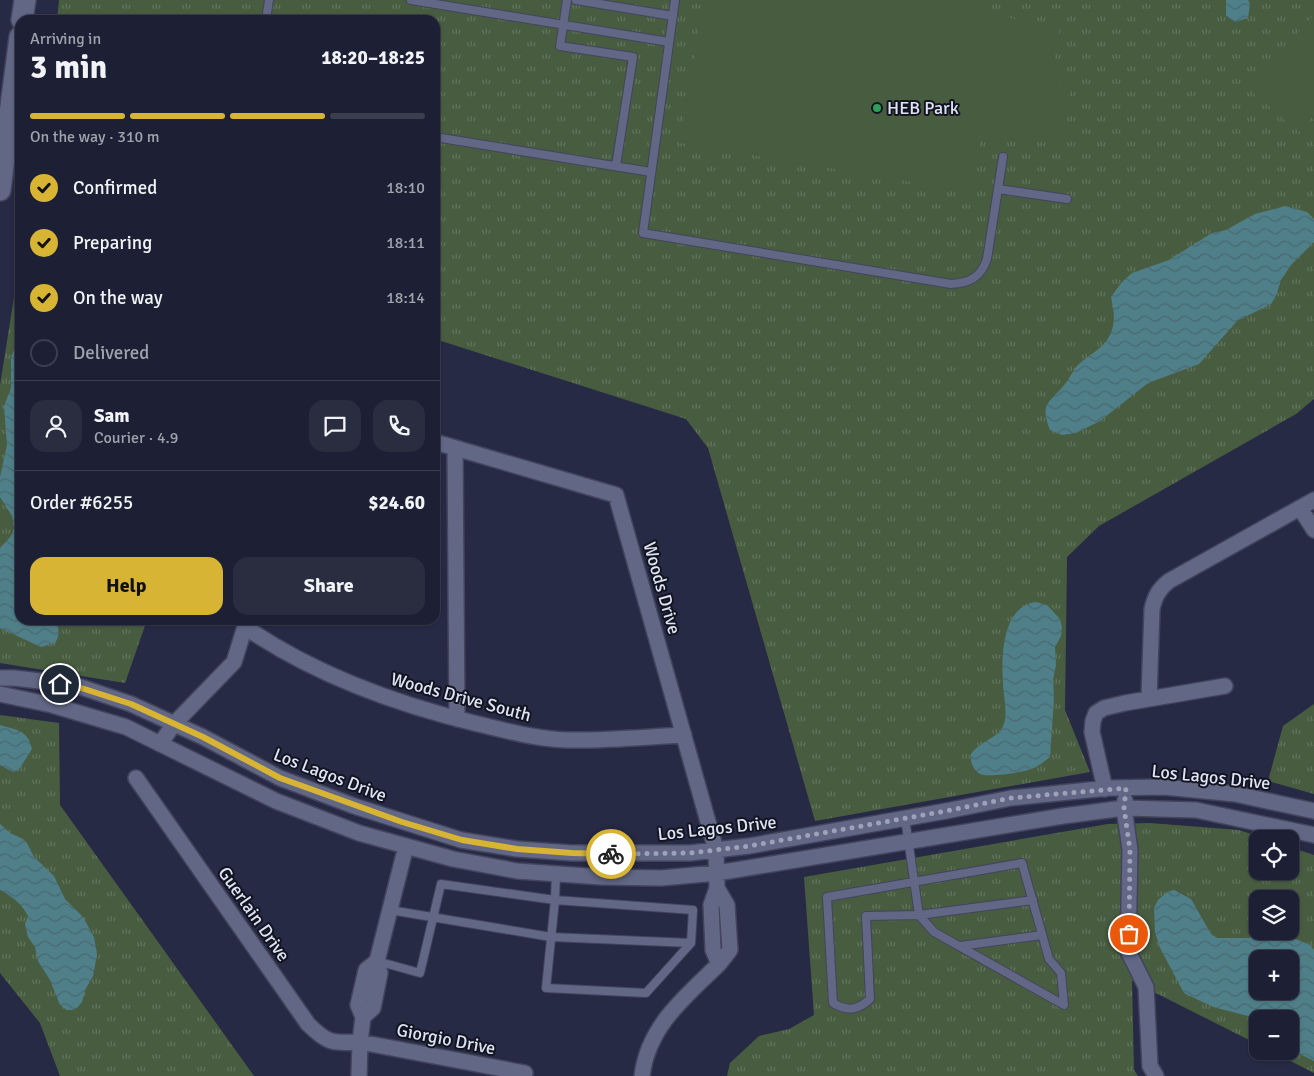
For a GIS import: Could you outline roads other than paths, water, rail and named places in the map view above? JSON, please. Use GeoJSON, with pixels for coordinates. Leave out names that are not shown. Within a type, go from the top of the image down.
{"type":"FeatureCollection","features":[{"type":"Feature","properties":{"kind":"main road"},"geometry":{"type":"LineString","coordinates":[[23,15],[25,0]]}},
{"type":"Feature","properties":{"kind":"main road"},"geometry":{"type":"LineString","coordinates":[[0,188],[15,90]]}},
{"type":"Feature","properties":{"kind":"street","name":"Woods Drive"},"geometry":{"type":"LineString","coordinates":[[440,444],[616,495],[716,850],[717,880],[711,905],[713,950],[719,964],[663,1021],[649,1047],[642,1076]]}},
{"type":"Feature","properties":{"kind":"street"},"geometry":{"type":"LineString","coordinates":[[455,448],[457,719]]}},
{"type":"Feature","properties":{"kind":"street"},"geometry":{"type":"LineString","coordinates":[[1148,699],[1152,610],[1154,599],[1159,589],[1169,581],[1314,500]]}},
{"type":"Feature","properties":{"kind":"street"},"geometry":{"type":"LineString","coordinates":[[1300,508],[1314,530]]}},
{"type":"Feature","properties":{"kind":"street"},"geometry":{"type":"LineString","coordinates":[[160,744],[174,724],[234,662],[245,625]]}},
{"type":"Feature","properties":{"kind":"street","name":"Woods Drive South"},"geometry":{"type":"LineString","coordinates":[[248,625],[272,645],[337,679],[411,706],[457,719],[520,734],[566,740],[684,735]]}},
{"type":"Feature","properties":{"kind":"street","name":"Los Lagos Drive"},"geometry":{"type":"LineString","coordinates":[[0,678],[75,686],[131,704],[203,737],[280,778],[354,806],[462,840],[517,849],[572,853],[690,853],[749,846],[1011,798],[1104,789],[1164,787],[1235,794],[1314,811]]}},
{"type":"Feature","properties":{"kind":"street"},"geometry":{"type":"LineString","coordinates":[[1104,789],[1092,732],[1096,713],[1104,708],[1225,686]]}},
{"type":"Feature","properties":{"kind":"street","name":"Los Lagos Drive"},"geometry":{"type":"LineString","coordinates":[[0,694],[52,705],[126,727],[276,801],[359,833],[453,859],[517,871],[601,877],[717,880],[909,842],[1063,816],[1124,808],[1196,810],[1314,835]]}},
{"type":"Feature","properties":{"kind":"street","name":"Guerlain Drive"},"geometry":{"type":"LineString","coordinates":[[136,778],[308,1024],[322,1038],[334,1043],[360,1042]]}},
{"type":"Feature","properties":{"kind":"street"},"geometry":{"type":"LineString","coordinates":[[1126,788],[1124,808],[1130,850],[1128,951],[1146,987],[1150,1066],[1156,1076]]}},
{"type":"Feature","properties":{"kind":"street"},"geometry":{"type":"LineString","coordinates":[[359,1076],[363,1017],[358,1005],[369,990],[366,970],[377,961],[406,846]]}},
{"type":"Feature","properties":{"kind":"street","name":"Giorgio Drive"},"geometry":{"type":"LineString","coordinates":[[360,1042],[525,1073]]}},
{"type":"Feature","properties":{"kind":"lane"},"geometry":{"type":"LineString","coordinates":[[267,15],[269,0]]}},
{"type":"Feature","properties":{"kind":"lane"},"geometry":{"type":"LineString","coordinates":[[412,0],[460,4],[669,42]]}},
{"type":"Feature","properties":{"kind":"lane"},"geometry":{"type":"LineString","coordinates":[[567,0],[560,46],[633,57],[616,166]]}},
{"type":"Feature","properties":{"kind":"lane"},"geometry":{"type":"LineString","coordinates":[[576,0],[673,16]]}},
{"type":"Feature","properties":{"kind":"lane"},"geometry":{"type":"LineString","coordinates":[[675,0],[643,233],[951,284],[959,283],[974,279],[980,274],[987,259],[1003,157]]}},
{"type":"Feature","properties":{"kind":"lane"},"geometry":{"type":"LineString","coordinates":[[440,138],[651,172]]}},
{"type":"Feature","properties":{"kind":"lane"},"geometry":{"type":"LineString","coordinates":[[998,189],[1067,199]]}},
{"type":"Feature","properties":{"kind":"lane"},"geometry":{"type":"LineString","coordinates":[[906,818],[915,882],[919,915],[934,932],[1064,1005],[1061,973],[1049,959],[1033,900],[1022,863],[915,882],[827,897],[833,1003],[842,1008],[860,1008],[870,999],[866,916],[919,915],[1033,900]]}},
{"type":"Feature","properties":{"kind":"lane"},"geometry":{"type":"LineString","coordinates":[[377,961],[420,973],[440,884],[555,900],[693,910],[691,943],[646,993],[546,988],[555,900],[556,874]]}},
{"type":"Feature","properties":{"kind":"lane"},"geometry":{"type":"LineString","coordinates":[[390,910],[551,937],[691,943]]}},
{"type":"Feature","properties":{"kind":"lane"},"geometry":{"type":"LineString","coordinates":[[960,946],[1042,935]]}},
{"type":"Feature","properties":{"kind":"water"},"geometry":{"type":"Polygon","coordinates":[[[1226,0],[1248,0],[1250,4],[1248,18],[1235,22],[1226,16],[1226,0]]]}},
{"type":"Feature","properties":{"kind":"water"},"geometry":{"type":"Polygon","coordinates":[[[1285,206],[1307,212],[1314,219],[1314,242],[1291,265],[1281,280],[1276,296],[1271,304],[1237,321],[1199,364],[1148,383],[1100,421],[1076,433],[1062,435],[1050,430],[1046,408],[1079,364],[1100,348],[1107,340],[1114,321],[1111,297],[1122,282],[1132,273],[1169,260],[1212,233],[1226,230],[1255,214],[1285,206]]]}},
{"type":"Feature","properties":{"kind":"water"},"geometry":{"type":"Polygon","coordinates":[[[15,348],[15,625],[57,625],[58,634],[55,643],[41,647],[0,628],[0,548],[11,536],[14,528],[12,516],[0,497],[0,477],[7,445],[4,406],[11,388],[11,357],[15,348]]]}},
{"type":"Feature","properties":{"kind":"water"},"geometry":{"type":"Polygon","coordinates":[[[1036,602],[1047,605],[1060,619],[1062,628],[1061,636],[1055,647],[1056,665],[1053,680],[1054,698],[1050,757],[1034,768],[1023,771],[998,775],[980,774],[972,766],[971,754],[998,733],[1005,720],[1006,711],[1002,671],[1006,633],[1017,612],[1025,605],[1036,602]]]}},
{"type":"Feature","properties":{"kind":"water"},"geometry":{"type":"Polygon","coordinates":[[[0,725],[25,734],[30,743],[32,749],[18,771],[13,772],[0,765],[0,725]]]}},
{"type":"Feature","properties":{"kind":"water"},"geometry":{"type":"Polygon","coordinates":[[[0,824],[10,833],[27,843],[34,857],[54,876],[65,899],[83,917],[94,937],[97,954],[93,976],[85,990],[82,1002],[77,1008],[67,1010],[60,1005],[50,980],[38,961],[35,947],[28,937],[25,924],[28,916],[16,901],[0,890],[0,824]]]}},
{"type":"Feature","properties":{"kind":"water"},"geometry":{"type":"Polygon","coordinates":[[[1174,890],[1191,899],[1211,934],[1217,938],[1298,940],[1310,945],[1314,950],[1314,1061],[1299,1054],[1299,1010],[1249,1010],[1249,1016],[1213,1007],[1184,993],[1160,948],[1155,932],[1154,908],[1158,900],[1167,892],[1174,890]]]}},
{"type":"Feature","properties":{"kind":"place","name":"HEB Park"},"geometry":{"type":"Point","coordinates":[877,108]}}]}
